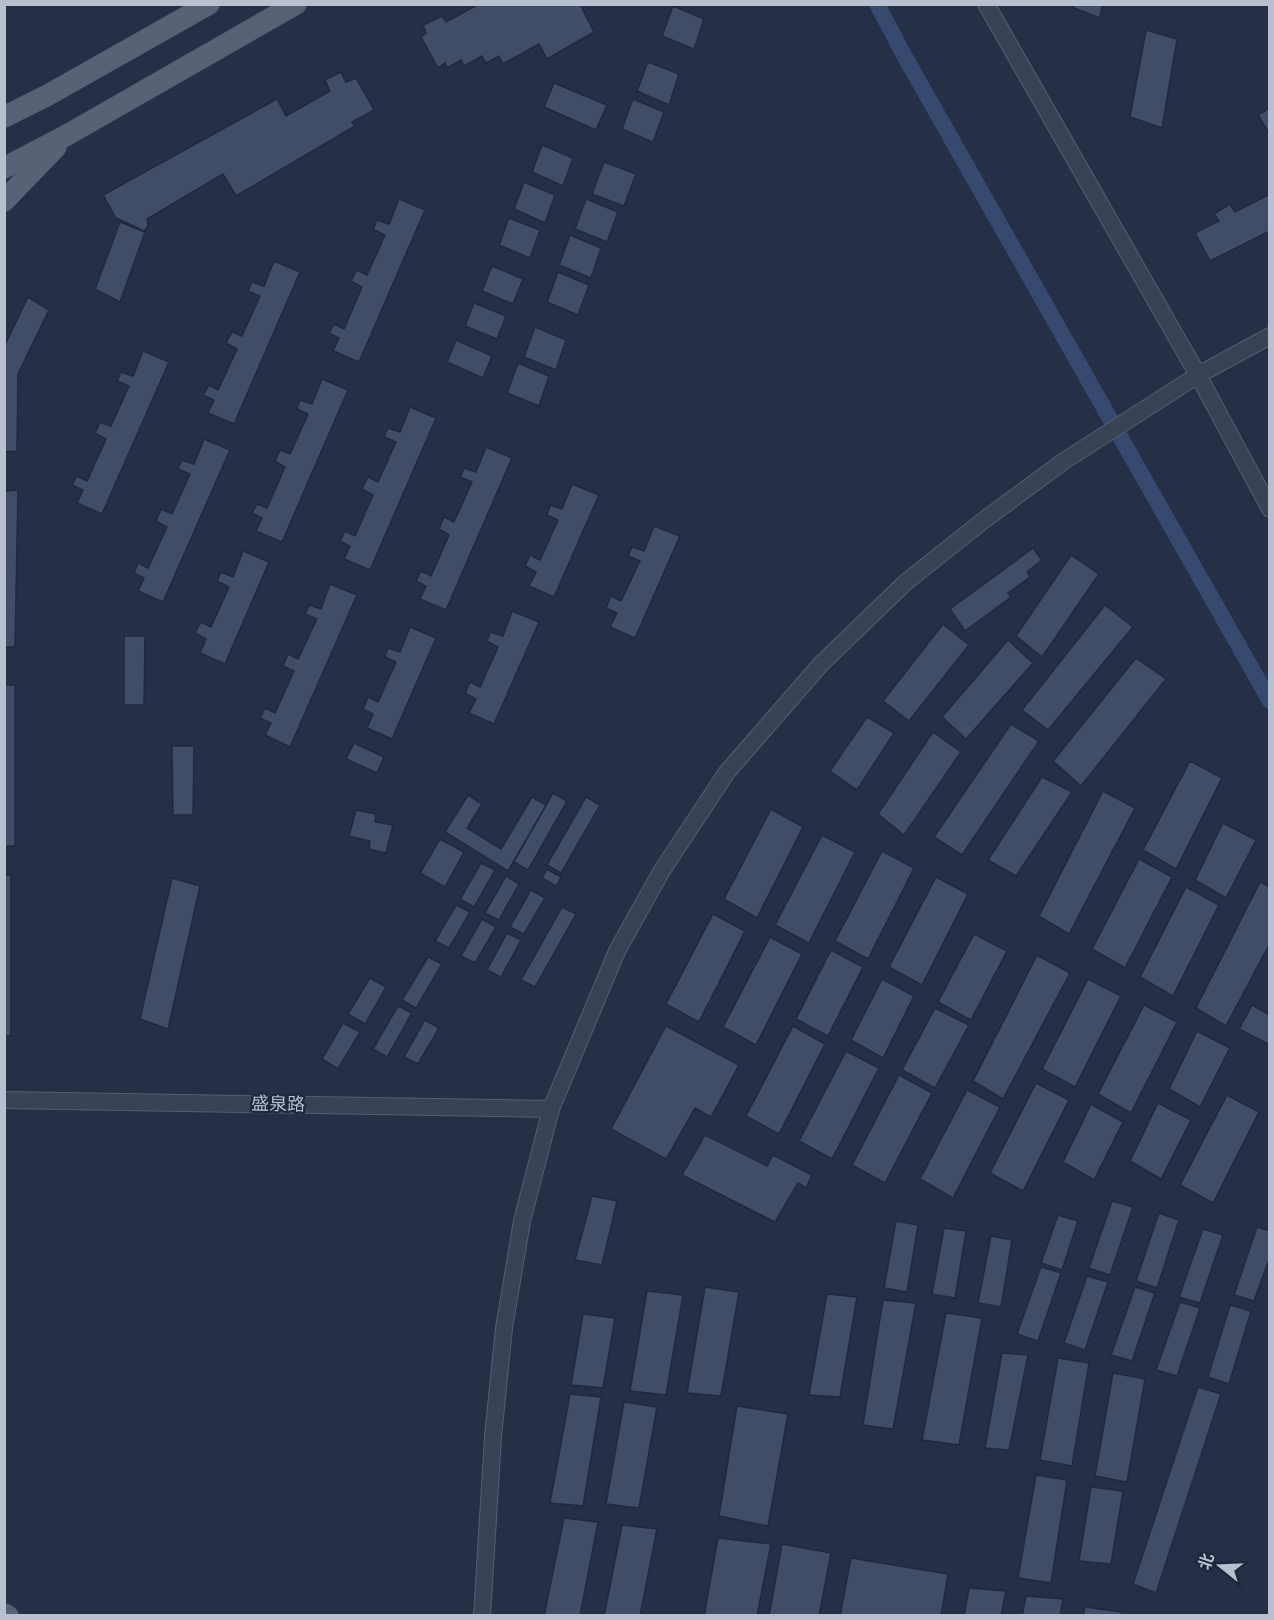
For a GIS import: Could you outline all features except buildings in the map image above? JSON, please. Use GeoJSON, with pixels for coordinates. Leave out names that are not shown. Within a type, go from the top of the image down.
{"type":"FeatureCollection","features":[{"type":"Feature","properties":{"kind":"main road"},"geometry":{"type":"LineString","coordinates":[[4,117],[48,95],[209,4]]}},
{"type":"Feature","properties":{"kind":"main road"},"geometry":{"type":"LineString","coordinates":[[4,168],[67,135],[296,4]]}},
{"type":"Feature","properties":{"kind":"main road"},"geometry":{"type":"LineString","coordinates":[[4,104],[48,95]]}},
{"type":"Feature","properties":{"kind":"main road"},"geometry":{"type":"LineString","coordinates":[[4,201],[67,135]]}},
{"type":"Feature","properties":{"kind":"street"},"geometry":{"type":"LineString","coordinates":[[986,4],[1198,375],[1269,508]]}},
{"type":"Feature","properties":{"kind":"street"},"geometry":{"type":"LineString","coordinates":[[482,1616],[493,1437],[504,1328],[522,1221],[551,1108],[617,951],[661,872],[727,772],[821,664],[906,582],[1064,461],[1198,375],[1269,336]]}},
{"type":"Feature","properties":{"kind":"street","name":"盛泉路"},"geometry":{"type":"LineString","coordinates":[[4,1100],[551,1108]]}},
{"type":"Feature","properties":{"kind":"waterway"},"geometry":{"type":"LineString","coordinates":[[877,4],[1270,701]]}}]}
